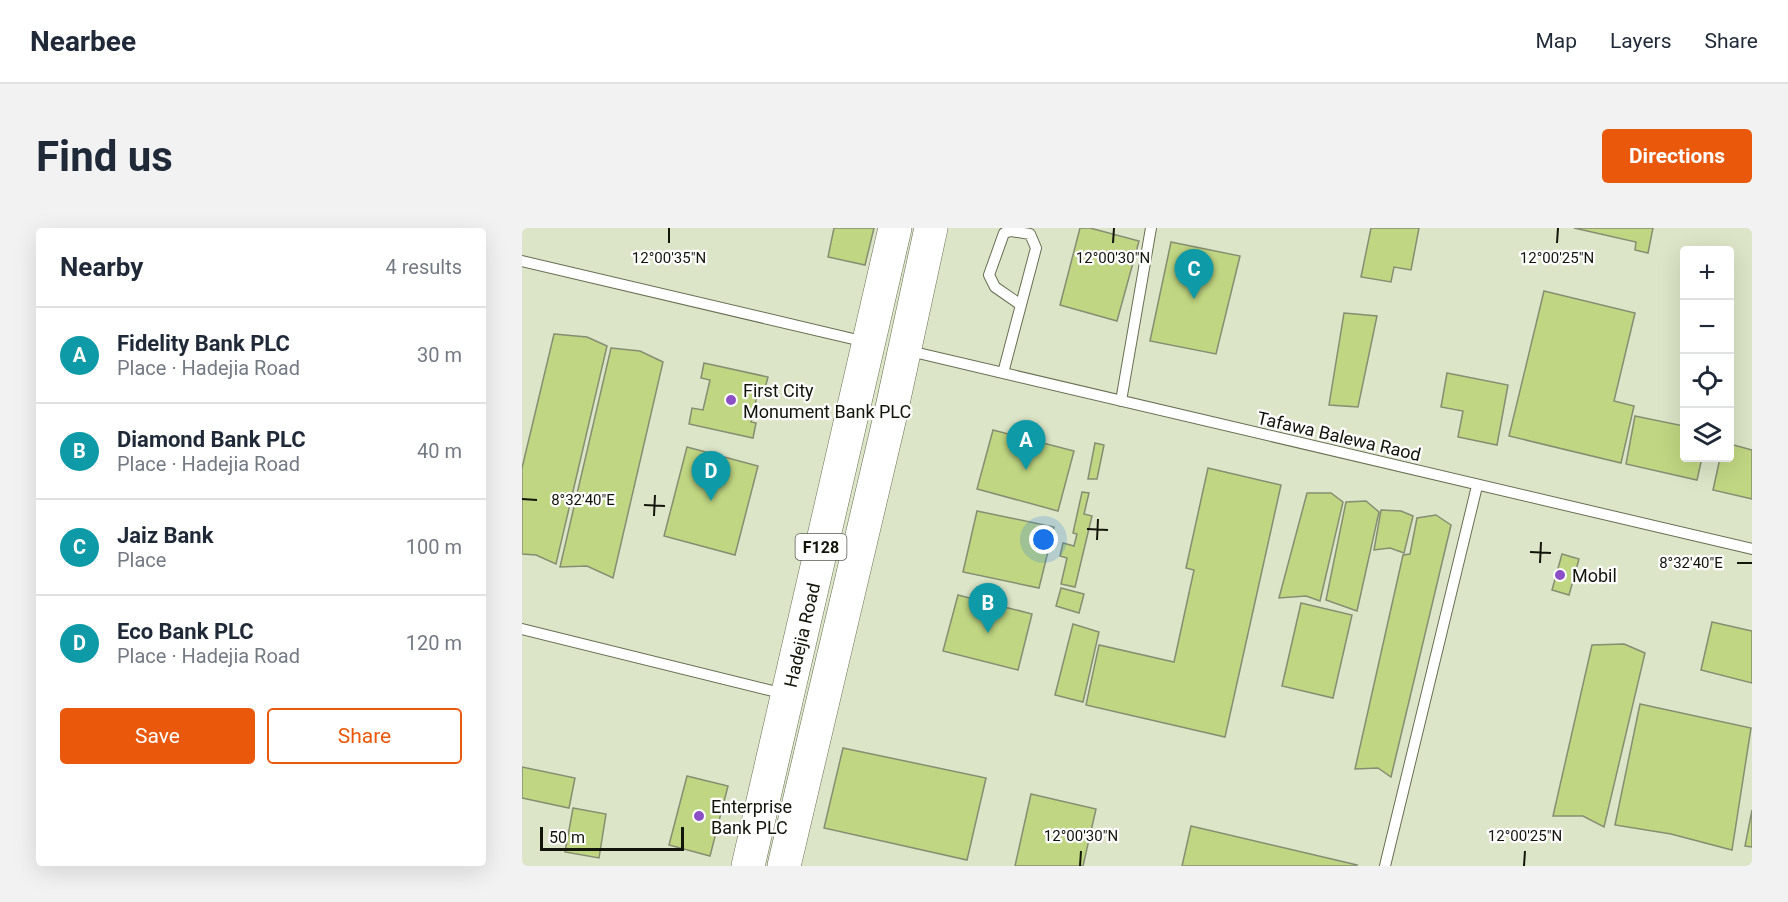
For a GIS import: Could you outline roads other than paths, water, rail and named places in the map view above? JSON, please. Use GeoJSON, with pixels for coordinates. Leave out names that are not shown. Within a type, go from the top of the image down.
{"type":"FeatureCollection","features":[{"type":"Feature","properties":{"kind":"main road","name":"Hadejia Road"},"geometry":{"type":"LineString","coordinates":[[748,866],[895,228]]}},
{"type":"Feature","properties":{"kind":"main road"},"geometry":{"type":"LineString","coordinates":[[763,866],[871,412],[911,228]]}},
{"type":"Feature","properties":{"kind":"main road"},"geometry":{"type":"LineString","coordinates":[[784,866],[890,417],[931,228]]}},
{"type":"Feature","properties":{"kind":"main road","name":"F128"},"geometry":{"type":"LineString","coordinates":[[803,866],[948,228]]}},
{"type":"Feature","properties":{"kind":"lane"},"geometry":{"type":"LineString","coordinates":[[1121,401],[1151,228]]}},
{"type":"Feature","properties":{"kind":"lane"},"geometry":{"type":"LineString","coordinates":[[1003,373],[1021,305],[1036,248],[1030,234],[1011,231],[1004,233],[989,275],[995,287],[1021,305]]}},
{"type":"Feature","properties":{"kind":"lane"},"geometry":{"type":"LineString","coordinates":[[522,261],[867,343]]}},
{"type":"Feature","properties":{"kind":"lane","name":"Tafawa Balewa Raod"},"geometry":{"type":"LineString","coordinates":[[918,353],[1752,549]]}},
{"type":"Feature","properties":{"kind":"lane"},"geometry":{"type":"LineString","coordinates":[[1385,866],[1477,486]]}},
{"type":"Feature","properties":{"kind":"lane"},"geometry":{"type":"LineString","coordinates":[[522,629],[788,695]]}},
{"type":"Feature","properties":{"kind":"place","name":"Jaiz Bank"},"geometry":{"type":"Point","coordinates":[1194,299]}},
{"type":"Feature","properties":{"kind":"place","name":"First City Monument Bank PLC"},"geometry":{"type":"Point","coordinates":[731,400]}},
{"type":"Feature","properties":{"kind":"place","name":"Fidelity Bank PLC"},"geometry":{"type":"Point","coordinates":[1026,470]}},
{"type":"Feature","properties":{"kind":"place","name":"Eco Bank PLC"},"geometry":{"type":"Point","coordinates":[711,501]}},
{"type":"Feature","properties":{"kind":"place","name":"Mobil"},"geometry":{"type":"Point","coordinates":[1560,575]}},
{"type":"Feature","properties":{"kind":"place","name":"Diamond Bank PLC"},"geometry":{"type":"Point","coordinates":[988,633]}},
{"type":"Feature","properties":{"kind":"place","name":"Enterprise Bank PLC"},"geometry":{"type":"Point","coordinates":[699,816]}}]}
